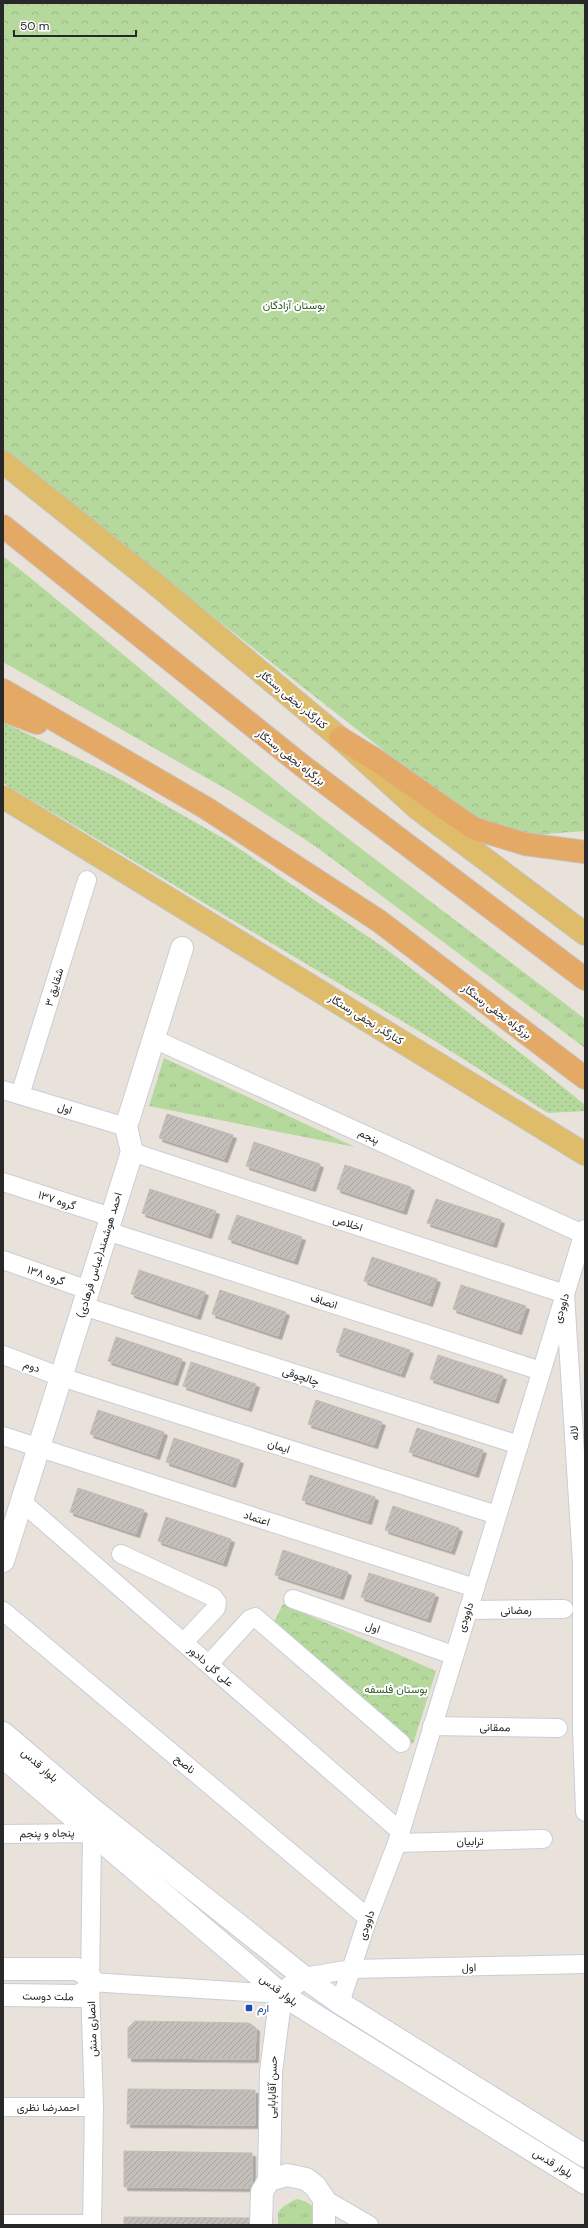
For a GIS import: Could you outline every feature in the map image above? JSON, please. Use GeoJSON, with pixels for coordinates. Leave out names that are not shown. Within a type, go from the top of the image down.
{"type":"FeatureCollection","features":[{"type":"Feature","properties":{"kind":"highway","name":"بزرگراه نجفی رستگار"},"geometry":{"type":"LineString","coordinates":[[3,526],[304,767],[585,979]]}},
{"type":"Feature","properties":{"kind":"highway","name":"بزرگراه نجفی رستگار"},"geometry":{"type":"LineString","coordinates":[[3,690],[206,808],[379,921],[585,1078]]}},
{"type":"Feature","properties":{"kind":"highway"},"geometry":{"type":"LineString","coordinates":[[3,710],[105,750]]}},
{"type":"Feature","properties":{"kind":"highway"},"geometry":{"type":"LineString","coordinates":[[340,738],[376,760],[473,828],[525,844],[585,852]]}},
{"type":"Feature","properties":{"kind":"main road","name":"کنارگذر نجفی رستگار"},"geometry":{"type":"LineString","coordinates":[[3,462],[153,582],[340,738],[418,808],[585,934]]}},
{"type":"Feature","properties":{"kind":"main road","name":"کنارگذر نجفی رستگار"},"geometry":{"type":"LineString","coordinates":[[3,797],[585,1154]]}},
{"type":"Feature","properties":{"kind":"main road"},"geometry":{"type":"LineString","coordinates":[[132,1152],[126,1127],[182,948]]}},
{"type":"Feature","properties":{"kind":"main road","name":"احمد هوشمند(عباس فرهادی)"},"geometry":{"type":"LineString","coordinates":[[3,1561],[132,1152]]}},
{"type":"Feature","properties":{"kind":"main road","name":"بلوار قدس"},"geometry":{"type":"LineString","coordinates":[[3,1733],[91,1808],[304,1977],[340,2003],[585,2156]]}},
{"type":"Feature","properties":{"kind":"main road","name":"بلوار قدس"},"geometry":{"type":"LineString","coordinates":[[3,1757],[281,1994],[585,2183]]}},
{"type":"Feature","properties":{"kind":"main road"},"geometry":{"type":"LineString","coordinates":[[3,1969],[77,1968],[90,1982]]}},
{"type":"Feature","properties":{"kind":"main road"},"geometry":{"type":"LineString","coordinates":[[281,1994],[304,1977]]}},
{"type":"Feature","properties":{"kind":"main road","name":"ملت دوست"},"geometry":{"type":"LineString","coordinates":[[3,1995],[80,1996],[90,1982]]}},
{"type":"Feature","properties":{"kind":"main road","name":"حسن آقابابایی"},"geometry":{"type":"LineString","coordinates":[[269,2180],[271,2072],[281,1994]]}},
{"type":"Feature","properties":{"kind":"main road"},"geometry":{"type":"LineString","coordinates":[[261,2225],[262,2192],[269,2180],[287,2175],[306,2179],[315,2186],[324,2199],[324,2225]]}},
{"type":"Feature","properties":{"kind":"street","name":"شقایق ۳"},"geometry":{"type":"LineString","coordinates":[[20,1095],[87,880]]}},
{"type":"Feature","properties":{"kind":"street","name":"پنجم"},"geometry":{"type":"LineString","coordinates":[[154,1039],[584,1232]]}},
{"type":"Feature","properties":{"kind":"street","name":"اول"},"geometry":{"type":"LineString","coordinates":[[3,1090],[126,1127]]}},
{"type":"Feature","properties":{"kind":"street","name":"اخلاص"},"geometry":{"type":"LineString","coordinates":[[132,1152],[565,1294]]}},
{"type":"Feature","properties":{"kind":"street","name":"گروه ۱۳۷"},"geometry":{"type":"LineString","coordinates":[[3,1182],[109,1224]]}},
{"type":"Feature","properties":{"kind":"street","name":"انصاف"},"geometry":{"type":"LineString","coordinates":[[109,1224],[541,1371]]}},
{"type":"Feature","properties":{"kind":"street","name":"داوودی"},"geometry":{"type":"LineString","coordinates":[[340,2003],[368,1918],[398,1837],[584,1232]]}},
{"type":"Feature","properties":{"kind":"street","name":"گروه ۱۳۸"},"geometry":{"type":"LineString","coordinates":[[3,1260],[86,1298]]}},
{"type":"Feature","properties":{"kind":"street","name":"لاله"},"geometry":{"type":"LineString","coordinates":[[565,1294],[584,1564],[582,1729],[585,1812]]}},
{"type":"Feature","properties":{"kind":"street","name":"چالچوقی"},"geometry":{"type":"LineString","coordinates":[[86,1298],[519,1445]]}},
{"type":"Feature","properties":{"kind":"street","name":"دوم"},"geometry":{"type":"LineString","coordinates":[[3,1355],[61,1377]]}},
{"type":"Feature","properties":{"kind":"street","name":"ایمان"},"geometry":{"type":"LineString","coordinates":[[61,1377],[497,1515]]}},
{"type":"Feature","properties":{"kind":"street"},"geometry":{"type":"LineString","coordinates":[[3,1436],[38,1449]]}},
{"type":"Feature","properties":{"kind":"street","name":"اعتماد"},"geometry":{"type":"LineString","coordinates":[[38,1449],[475,1588]]}},
{"type":"Feature","properties":{"kind":"street","name":"علی گل دادور"},"geometry":{"type":"LineString","coordinates":[[22,1502],[209,1664],[398,1837]]}},
{"type":"Feature","properties":{"kind":"street"},"geometry":{"type":"LineString","coordinates":[[121,1554],[213,1597],[217,1602],[216,1608],[184,1642]]}},
{"type":"Feature","properties":{"kind":"street","name":"اول"},"geometry":{"type":"LineString","coordinates":[[293,1599],[453,1655]]}},
{"type":"Feature","properties":{"kind":"street","name":"رمضانی"},"geometry":{"type":"LineString","coordinates":[[468,1610],[564,1609]]}},
{"type":"Feature","properties":{"kind":"street","name":"ناصح"},"geometry":{"type":"LineString","coordinates":[[3,1611],[368,1918]]}},
{"type":"Feature","properties":{"kind":"street"},"geometry":{"type":"LineString","coordinates":[[209,1664],[250,1619],[255,1617],[401,1743]]}},
{"type":"Feature","properties":{"kind":"street","name":"ممقانی"},"geometry":{"type":"LineString","coordinates":[[432,1726],[558,1728]]}},
{"type":"Feature","properties":{"kind":"street","name":"پنجاه و پنجم"},"geometry":{"type":"LineString","coordinates":[[3,1834],[92,1833]]}},
{"type":"Feature","properties":{"kind":"street","name":"انصاری منش"},"geometry":{"type":"LineString","coordinates":[[92,1833],[90,1982],[94,2107],[92,2224]]}},
{"type":"Feature","properties":{"kind":"street","name":"ترابیان"},"geometry":{"type":"LineString","coordinates":[[398,1837],[543,1839]]}},
{"type":"Feature","properties":{"kind":"street","name":"اول"},"geometry":{"type":"LineString","coordinates":[[304,1977],[352,1969],[585,1964]]}},
{"type":"Feature","properties":{"kind":"street"},"geometry":{"type":"LineString","coordinates":[[90,1982],[281,1994]]}},
{"type":"Feature","properties":{"kind":"street","name":"احمدرضا نظری"},"geometry":{"type":"LineString","coordinates":[[3,2107],[94,2107]]}},
{"type":"Feature","properties":{"kind":"street"},"geometry":{"type":"LineString","coordinates":[[324,2199],[369,2225]]}},
{"type":"Feature","properties":{"kind":"street"},"geometry":{"type":"LineString","coordinates":[[3,2224],[92,2224]]}},
{"type":"Feature","properties":{"kind":"green space","name":"بوستان آزادگان"},"geometry":{"type":"Polygon","coordinates":[[[3,3],[585,3],[585,831],[533,835],[480,826],[3,452],[3,3]]]}},
{"type":"Feature","properties":{"kind":"green space"},"geometry":{"type":"Polygon","coordinates":[[[3,556],[323,819],[585,1019],[585,1048],[315,846],[233,793],[3,662],[3,556]]]}},
{"type":"Feature","properties":{"kind":"green space"},"geometry":{"type":"Polygon","coordinates":[[[3,722],[116,777],[228,841],[386,949],[531,1061],[585,1105],[585,1111],[548,1113],[427,1036],[3,783],[3,722]]]}},
{"type":"Feature","properties":{"kind":"green space"},"geometry":{"type":"Polygon","coordinates":[[[164,1058],[355,1147],[149,1106],[164,1058]]]}},
{"type":"Feature","properties":{"kind":"green space","name":"بوستان فلسفه"},"geometry":{"type":"Polygon","coordinates":[[[283,1604],[436,1671],[413,1744],[272,1626],[283,1604]]]}},
{"type":"Feature","properties":{"kind":"green space"},"geometry":{"type":"Polygon","coordinates":[[[296,2199],[302,2200],[313,2207],[321,2225],[278,2225],[278,2212],[284,2206],[296,2199]]]}},
{"type":"Feature","properties":{"kind":"building"},"geometry":{"type":"Polygon","coordinates":[[[167,1114],[233,1135],[224,1159],[159,1138],[167,1114]]]}},
{"type":"Feature","properties":{"kind":"building"},"geometry":{"type":"Polygon","coordinates":[[[254,1142],[320,1164],[312,1188],[246,1166],[254,1142]]]}},
{"type":"Feature","properties":{"kind":"building"},"geometry":{"type":"Polygon","coordinates":[[[345,1165],[411,1187],[403,1211],[337,1189],[345,1165]]]}},
{"type":"Feature","properties":{"kind":"building"},"geometry":{"type":"Polygon","coordinates":[[[150,1189],[216,1211],[208,1235],[142,1213],[150,1189]]]}},
{"type":"Feature","properties":{"kind":"building"},"geometry":{"type":"Polygon","coordinates":[[[436,1199],[501,1220],[493,1244],[427,1223],[436,1199]]]}},
{"type":"Feature","properties":{"kind":"building"},"geometry":{"type":"Polygon","coordinates":[[[237,1215],[302,1237],[294,1261],[228,1239],[237,1215]]]}},
{"type":"Feature","properties":{"kind":"building"},"geometry":{"type":"Polygon","coordinates":[[[372,1257],[437,1279],[429,1303],[364,1281],[372,1257]]]}},
{"type":"Feature","properties":{"kind":"building"},"geometry":{"type":"Polygon","coordinates":[[[139,1270],[205,1292],[197,1316],[131,1294],[139,1270]]]}},
{"type":"Feature","properties":{"kind":"building"},"geometry":{"type":"Polygon","coordinates":[[[461,1285],[526,1306],[518,1331],[453,1309],[461,1285]]]}},
{"type":"Feature","properties":{"kind":"building"},"geometry":{"type":"Polygon","coordinates":[[[220,1290],[286,1312],[278,1336],[212,1314],[220,1290]]]}},
{"type":"Feature","properties":{"kind":"building"},"geometry":{"type":"Polygon","coordinates":[[[344,1328],[410,1350],[401,1374],[336,1352],[344,1328]]]}},
{"type":"Feature","properties":{"kind":"building"},"geometry":{"type":"Polygon","coordinates":[[[116,1337],[182,1359],[174,1382],[108,1361],[116,1337]]]}},
{"type":"Feature","properties":{"kind":"building"},"geometry":{"type":"Polygon","coordinates":[[[438,1355],[503,1376],[495,1400],[430,1379],[438,1355]]]}},
{"type":"Feature","properties":{"kind":"building"},"geometry":{"type":"Polygon","coordinates":[[[191,1362],[256,1384],[248,1408],[183,1386],[191,1362]]]}},
{"type":"Feature","properties":{"kind":"building"},"geometry":{"type":"Polygon","coordinates":[[[316,1400],[382,1422],[374,1445],[308,1424],[316,1400]]]}},
{"type":"Feature","properties":{"kind":"building"},"geometry":{"type":"Polygon","coordinates":[[[98,1410],[164,1432],[156,1456],[90,1434],[98,1410]]]}},
{"type":"Feature","properties":{"kind":"building"},"geometry":{"type":"Polygon","coordinates":[[[417,1428],[483,1450],[475,1474],[409,1452],[417,1428]]]}},
{"type":"Feature","properties":{"kind":"building"},"geometry":{"type":"Polygon","coordinates":[[[174,1438],[240,1460],[232,1484],[166,1462],[174,1438]]]}},
{"type":"Feature","properties":{"kind":"building"},"geometry":{"type":"Polygon","coordinates":[[[310,1475],[375,1497],[368,1521],[302,1500],[310,1475]]]}},
{"type":"Feature","properties":{"kind":"building"},"geometry":{"type":"Polygon","coordinates":[[[78,1488],[144,1510],[136,1534],[70,1512],[78,1488]]]}},
{"type":"Feature","properties":{"kind":"building"},"geometry":{"type":"Polygon","coordinates":[[[393,1506],[459,1528],[451,1551],[385,1530],[393,1506]]]}},
{"type":"Feature","properties":{"kind":"building"},"geometry":{"type":"Polygon","coordinates":[[[166,1517],[231,1539],[223,1563],[158,1541],[166,1517]]]}},
{"type":"Feature","properties":{"kind":"building"},"geometry":{"type":"Polygon","coordinates":[[[283,1550],[348,1572],[340,1596],[275,1575],[283,1550]]]}},
{"type":"Feature","properties":{"kind":"building"},"geometry":{"type":"Polygon","coordinates":[[[369,1573],[435,1594],[427,1619],[361,1597],[369,1573]]]}},
{"type":"Feature","properties":{"kind":"building"},"geometry":{"type":"Polygon","coordinates":[[[135,2021],[249,2023],[256,2028],[255,2059],[128,2058],[128,2028],[135,2021]]]}},
{"type":"Feature","properties":{"kind":"building"},"geometry":{"type":"Polygon","coordinates":[[[128,2089],[255,2090],[255,2125],[127,2124],[128,2089]]]}},
{"type":"Feature","properties":{"kind":"building"},"geometry":{"type":"Polygon","coordinates":[[[124,2151],[252,2153],[252,2188],[124,2187],[124,2151]]]}},
{"type":"Feature","properties":{"kind":"building"},"geometry":{"type":"Polygon","coordinates":[[[124,2217],[252,2218],[252,2225],[124,2225],[124,2217]]]}},
{"type":"Feature","properties":{"kind":"place","name":"ارم"},"geometry":{"type":"Point","coordinates":[249,2008]}}]}
